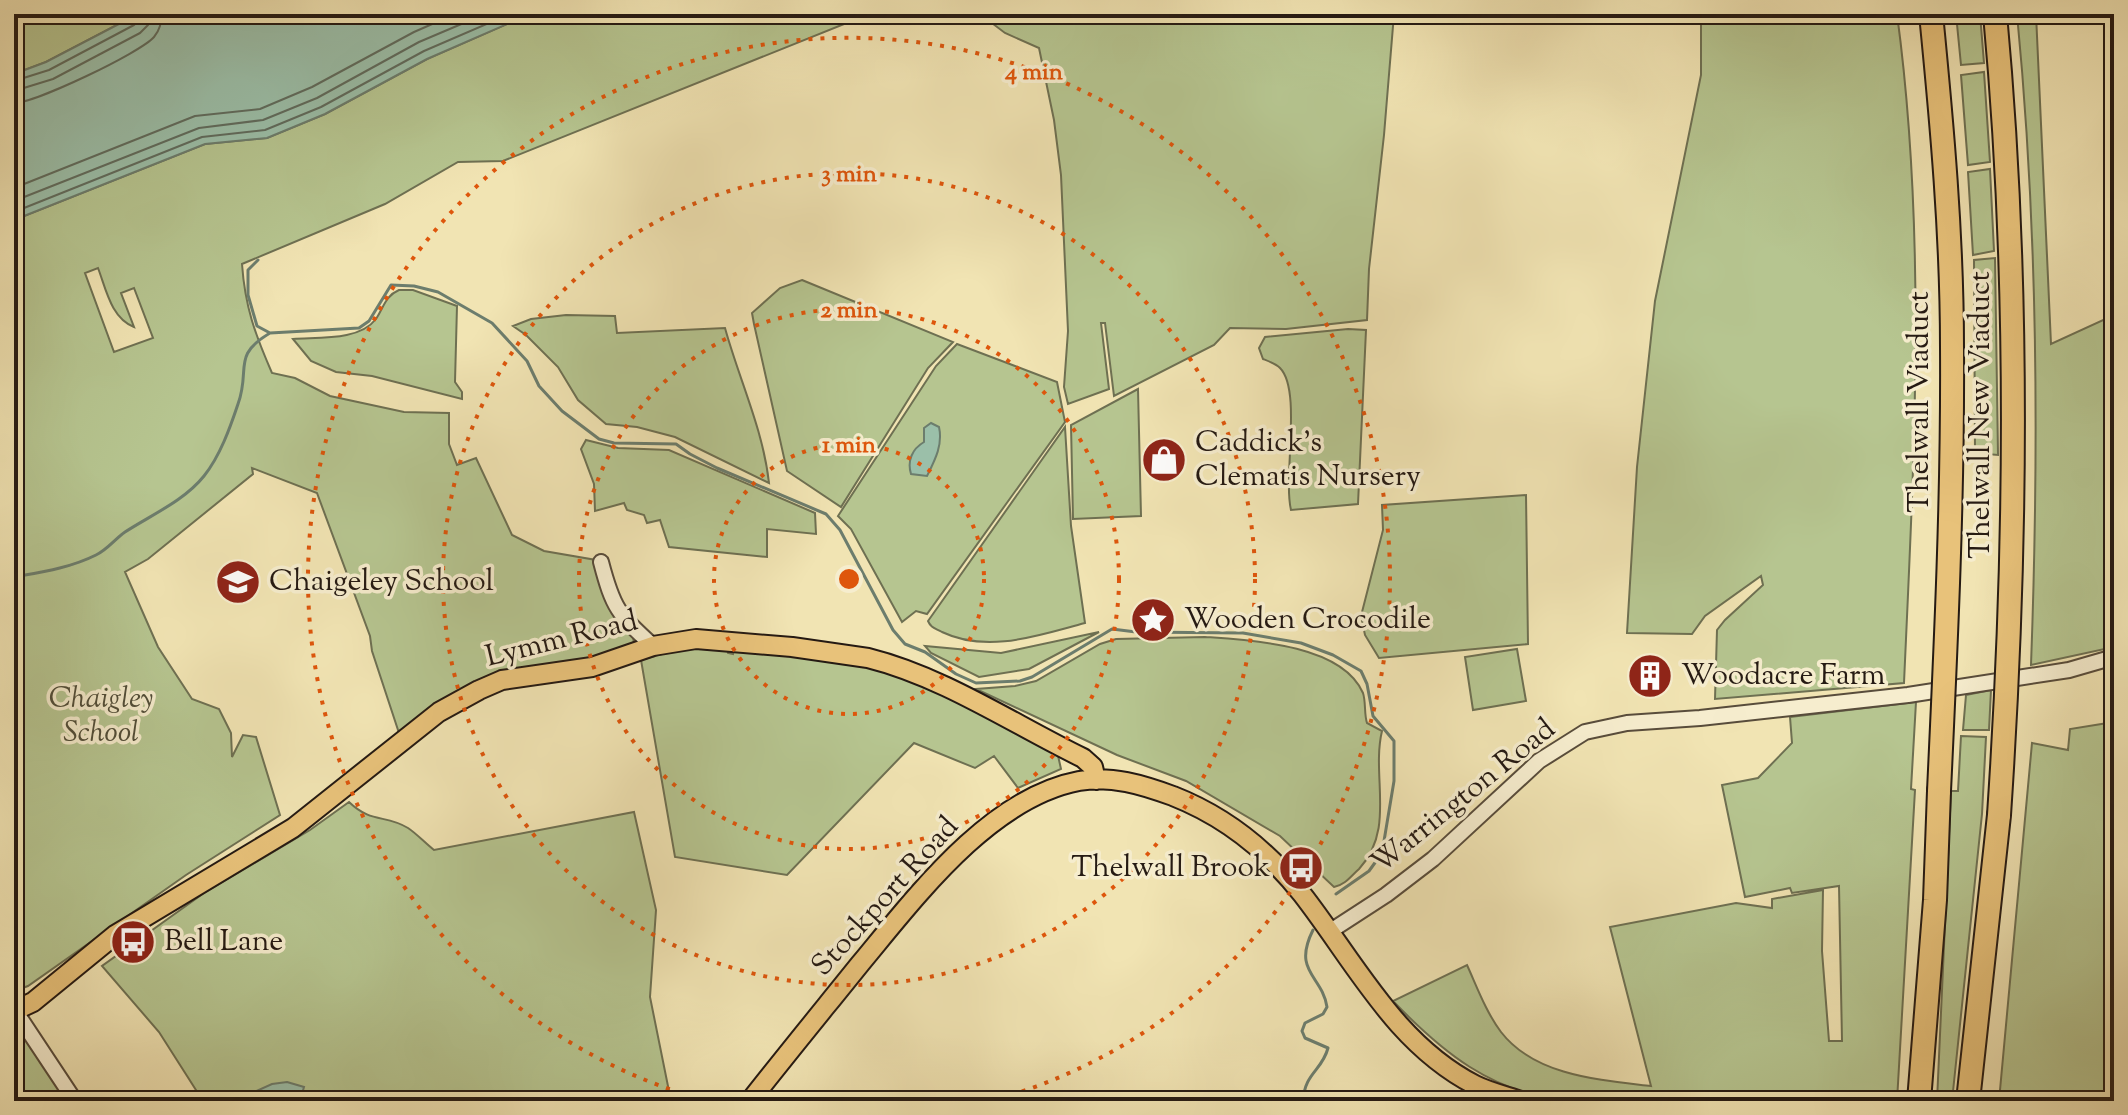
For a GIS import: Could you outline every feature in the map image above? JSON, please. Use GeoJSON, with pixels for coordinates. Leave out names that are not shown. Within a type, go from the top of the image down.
{"type":"FeatureCollection","features":[{"type":"Feature","properties":{"kind":"highway","name":"Thelwall Viaduct"},"geometry":{"type":"LineString","coordinates":[[1919,1101],[1935,900],[1951,485],[1952,345],[1947,186],[1931,14]]}},
{"type":"Feature","properties":{"kind":"highway","name":"Thelwall New Viaduct"},"geometry":{"type":"LineString","coordinates":[[1968,1101],[1999,815],[2010,611],[2014,442],[2007,186],[1995,14]]}},
{"type":"Feature","properties":{"kind":"main road","name":"Lymm Road"},"geometry":{"type":"LineString","coordinates":[[15,1012],[33,1002],[115,935],[293,828],[439,712],[502,680],[592,667],[674,641],[717,640],[890,663],[936,683],[1089,762],[1096,780]]}},
{"type":"Feature","properties":{"kind":"main road"},"geometry":{"type":"LineString","coordinates":[[1057,746],[1069,783]]}},
{"type":"Feature","properties":{"kind":"main road","name":"Stockport Road"},"geometry":{"type":"LineString","coordinates":[[750,1101],[943,866],[1003,815],[1042,794],[1069,783],[1113,780],[1150,788],[1187,802],[1239,833],[1285,875],[1377,1000],[1433,1058],[1477,1086],[1521,1101]]}},
{"type":"Feature","properties":{"kind":"street"},"geometry":{"type":"LineString","coordinates":[[601,562],[611,600],[624,620],[653,646]]}},
{"type":"Feature","properties":{"kind":"street","name":"Warrington Road"},"geometry":{"type":"LineString","coordinates":[[1329,932],[1386,895],[1433,859],[1539,761],[1585,732],[1627,723],[1908,695],[2069,670],[2114,657]]}},
{"type":"Feature","properties":{"kind":"street"},"geometry":{"type":"LineString","coordinates":[[15,1012],[75,1101]]}},
{"type":"Feature","properties":{"kind":"green space"},"geometry":{"type":"Polygon","coordinates":[[[14,14],[138,14],[46,62],[14,74],[14,14]]]}},
{"type":"Feature","properties":{"kind":"green space","name":"Chaigley School"},"geometry":{"type":"Polygon","coordinates":[[[530,14],[869,14],[503,161],[458,162],[385,204],[242,264],[252,320],[272,373],[295,378],[330,396],[404,412],[449,413],[449,444],[457,465],[476,458],[512,535],[544,551],[596,560],[633,634],[634,646],[590,659],[499,672],[399,733],[370,636],[317,493],[252,468],[253,474],[148,559],[125,572],[158,647],[192,699],[219,709],[231,733],[232,757],[243,735],[256,737],[280,815],[186,875],[28,986],[14,991],[14,220],[205,144],[267,138],[325,114],[427,59],[530,14]],[[98,268],[85,273],[114,352],[153,338],[134,288],[121,293],[134,327],[115,310],[98,268]]]}},
{"type":"Feature","properties":{"kind":"green space"},"geometry":{"type":"Polygon","coordinates":[[[980,14],[1394,14],[1369,269],[1367,320],[1286,329],[1230,328],[1214,345],[1114,396],[1105,323],[1101,323],[1109,389],[1068,404],[1064,387],[1068,331],[1061,175],[1054,120],[1039,48],[1005,33],[980,14]]]}},
{"type":"Feature","properties":{"kind":"green space"},"geometry":{"type":"Polygon","coordinates":[[[1897,14],[1912,181],[1916,348],[1904,683],[1715,699],[1717,630],[1763,585],[1761,576],[1705,616],[1692,634],[1627,633],[1637,467],[1655,301],[1701,75],[1701,15],[1897,14]]]}},
{"type":"Feature","properties":{"kind":"green space"},"geometry":{"type":"Polygon","coordinates":[[[1956,14],[1980,14],[1984,63],[1961,65],[1956,14]]]}},
{"type":"Feature","properties":{"kind":"green space"},"geometry":{"type":"Polygon","coordinates":[[[2017,14],[2036,14],[2051,344],[2114,315],[2114,647],[2031,665],[2035,339],[2029,177],[2017,14]]]}},
{"type":"Feature","properties":{"kind":"green space"},"geometry":{"type":"Polygon","coordinates":[[[1984,72],[1990,162],[1968,165],[1961,75],[1984,72]]]}},
{"type":"Feature","properties":{"kind":"green space"},"geometry":{"type":"Polygon","coordinates":[[[1990,169],[1994,251],[1973,255],[1968,172],[1990,169]]]}},
{"type":"Feature","properties":{"kind":"green space"},"geometry":{"type":"Polygon","coordinates":[[[1995,258],[1998,455],[1975,453],[1974,260],[1995,258]]]}},
{"type":"Feature","properties":{"kind":"green space"},"geometry":{"type":"Polygon","coordinates":[[[802,280],[953,342],[928,368],[841,507],[787,471],[752,313],[780,288],[802,280]]]}},
{"type":"Feature","properties":{"kind":"green space"},"geometry":{"type":"Polygon","coordinates":[[[399,290],[413,290],[457,306],[455,382],[462,392],[462,399],[372,376],[336,372],[311,361],[293,339],[360,331],[376,319],[388,299],[399,290]]]}},
{"type":"Feature","properties":{"kind":"green space"},"geometry":{"type":"Polygon","coordinates":[[[566,315],[615,316],[617,333],[725,328],[756,424],[769,483],[675,437],[637,427],[606,424],[578,400],[558,367],[513,326],[531,319],[566,315]]]}},
{"type":"Feature","properties":{"kind":"green space"},"geometry":{"type":"Polygon","coordinates":[[[1366,330],[1358,504],[1291,510],[1290,395],[1280,368],[1263,359],[1259,348],[1265,337],[1366,330]]]}},
{"type":"Feature","properties":{"kind":"green space"},"geometry":{"type":"Polygon","coordinates":[[[957,344],[1057,382],[1065,422],[927,614],[916,611],[902,622],[851,529],[838,516],[936,366],[957,344]]]}},
{"type":"Feature","properties":{"kind":"green space"},"geometry":{"type":"Polygon","coordinates":[[[1138,389],[1141,516],[1073,519],[1071,425],[1138,389]]]}},
{"type":"Feature","properties":{"kind":"green space"},"geometry":{"type":"Polygon","coordinates":[[[1065,427],[1071,526],[1085,623],[1032,637],[995,642],[959,638],[934,628],[928,621],[1065,427]]]}},
{"type":"Feature","properties":{"kind":"green space"},"geometry":{"type":"Polygon","coordinates":[[[586,440],[618,448],[669,450],[815,513],[816,534],[767,529],[767,557],[669,547],[660,520],[647,523],[644,515],[627,510],[624,503],[595,511],[594,484],[581,449],[586,440]]]}},
{"type":"Feature","properties":{"kind":"green space"},"geometry":{"type":"Polygon","coordinates":[[[1526,495],[1528,644],[1379,658],[1365,635],[1361,616],[1383,530],[1382,505],[1526,495]]]}},
{"type":"Feature","properties":{"kind":"green space"},"geometry":{"type":"Polygon","coordinates":[[[1099,632],[1029,669],[979,677],[931,653],[925,646],[1001,653],[1099,632]]]}},
{"type":"Feature","properties":{"kind":"green space"},"geometry":{"type":"Polygon","coordinates":[[[1205,637],[1269,643],[1316,655],[1336,664],[1352,677],[1363,693],[1367,723],[1382,731],[1379,748],[1380,820],[1370,853],[1359,869],[1341,884],[1334,887],[1280,836],[1186,781],[1117,755],[976,689],[1036,681],[1100,644],[1116,639],[1205,637]]]}},
{"type":"Feature","properties":{"kind":"green space"},"geometry":{"type":"Polygon","coordinates":[[[697,647],[727,648],[728,653],[733,654],[734,649],[805,656],[886,669],[926,685],[1057,751],[1061,769],[1018,788],[994,756],[975,768],[914,743],[787,875],[675,857],[641,660],[697,647]]]}},
{"type":"Feature","properties":{"kind":"green space"},"geometry":{"type":"Polygon","coordinates":[[[1517,649],[1526,701],[1473,710],[1465,657],[1517,649]]]}},
{"type":"Feature","properties":{"kind":"green space"},"geometry":{"type":"Polygon","coordinates":[[[1991,690],[1989,730],[1963,730],[1966,695],[1991,690]]]}},
{"type":"Feature","properties":{"kind":"green space"},"geometry":{"type":"Polygon","coordinates":[[[1916,702],[1911,789],[1915,790],[1897,1101],[1564,1101],[1537,1096],[1491,1079],[1470,1067],[1430,1037],[1393,1001],[1467,965],[1496,1024],[1515,1047],[1550,1067],[1570,1073],[1651,1086],[1610,927],[1736,903],[1772,908],[1772,899],[1823,890],[1822,951],[1829,1041],[1842,1041],[1839,886],[1792,893],[1790,888],[1745,897],[1722,785],[1758,778],[1792,743],[1790,717],[1916,702]]]}},
{"type":"Feature","properties":{"kind":"green space"},"geometry":{"type":"Polygon","coordinates":[[[2114,722],[2114,1101],[1999,1101],[2032,743],[2068,750],[2070,729],[2114,722]]]}},
{"type":"Feature","properties":{"kind":"green space"},"geometry":{"type":"Polygon","coordinates":[[[1961,736],[1986,737],[1982,814],[1952,1101],[1937,1101],[1951,791],[1958,791],[1961,736]]]}},
{"type":"Feature","properties":{"kind":"green space"},"geometry":{"type":"Polygon","coordinates":[[[349,802],[365,813],[408,828],[434,850],[634,812],[656,910],[650,997],[671,1101],[203,1101],[159,1032],[102,966],[204,893],[310,830],[349,802]]]}},
{"type":"Feature","properties":{"kind":"green space"},"geometry":{"type":"Polygon","coordinates":[[[14,1017],[74,1101],[14,1101],[14,1017]]]}},
{"type":"Feature","properties":{"kind":"water"},"geometry":{"type":"Polygon","coordinates":[[[138,14],[530,14],[427,59],[325,114],[267,138],[205,144],[14,220],[14,74],[46,62],[138,14]]]}},
{"type":"Feature","properties":{"kind":"water"},"geometry":{"type":"Polygon","coordinates":[[[931,423],[939,427],[940,434],[935,458],[927,476],[911,474],[912,456],[924,442],[924,428],[931,423]]]}},
{"type":"Feature","properties":{"kind":"water"},"geometry":{"type":"Polygon","coordinates":[[[287,1082],[304,1087],[300,1101],[234,1101],[272,1084],[287,1082]]]}},
{"type":"Feature","properties":{"kind":"waterway"},"geometry":{"type":"LineString","coordinates":[[258,260],[248,270],[248,295],[257,326],[270,333],[359,328],[369,321],[391,285],[438,292],[492,323],[527,361],[539,386],[562,411],[599,439],[614,443],[676,444],[717,468],[826,514],[840,530],[893,630],[905,644],[925,652],[956,674],[976,683],[1020,681],[1032,677],[1112,629],[1243,633],[1301,643],[1333,655],[1361,671],[1367,684],[1373,716],[1394,741],[1394,781],[1382,853],[1369,871],[1336,894]]}},
{"type":"Feature","properties":{"kind":"waterway"},"geometry":{"type":"LineString","coordinates":[[14,577],[66,566],[96,555],[196,485],[215,460],[228,432],[242,392],[246,356],[258,341],[270,333]]}},
{"type":"Feature","properties":{"kind":"waterway"},"geometry":{"type":"LineString","coordinates":[[1303,1101],[1307,1084],[1328,1048],[1305,1038],[1302,1031],[1305,1023],[1323,1014],[1327,1007],[1307,964],[1307,944],[1313,930]]}},
{"type":"Feature","properties":{"kind":"place","name":"Caddick's Clematis Nursery"},"geometry":{"type":"Point","coordinates":[1164,460]}},
{"type":"Feature","properties":{"kind":"place","name":"Chaigeley School"},"geometry":{"type":"Point","coordinates":[238,582]}},
{"type":"Feature","properties":{"kind":"place","name":"Wooden Crocodile"},"geometry":{"type":"Point","coordinates":[1153,620]}},
{"type":"Feature","properties":{"kind":"place","name":"Woodacre Farm"},"geometry":{"type":"Point","coordinates":[1650,676]}},
{"type":"Feature","properties":{"kind":"place","name":"Thelwall Brook"},"geometry":{"type":"Point","coordinates":[1301,868]}},
{"type":"Feature","properties":{"kind":"place","name":"Bell Lane"},"geometry":{"type":"Point","coordinates":[133,942]}}]}
